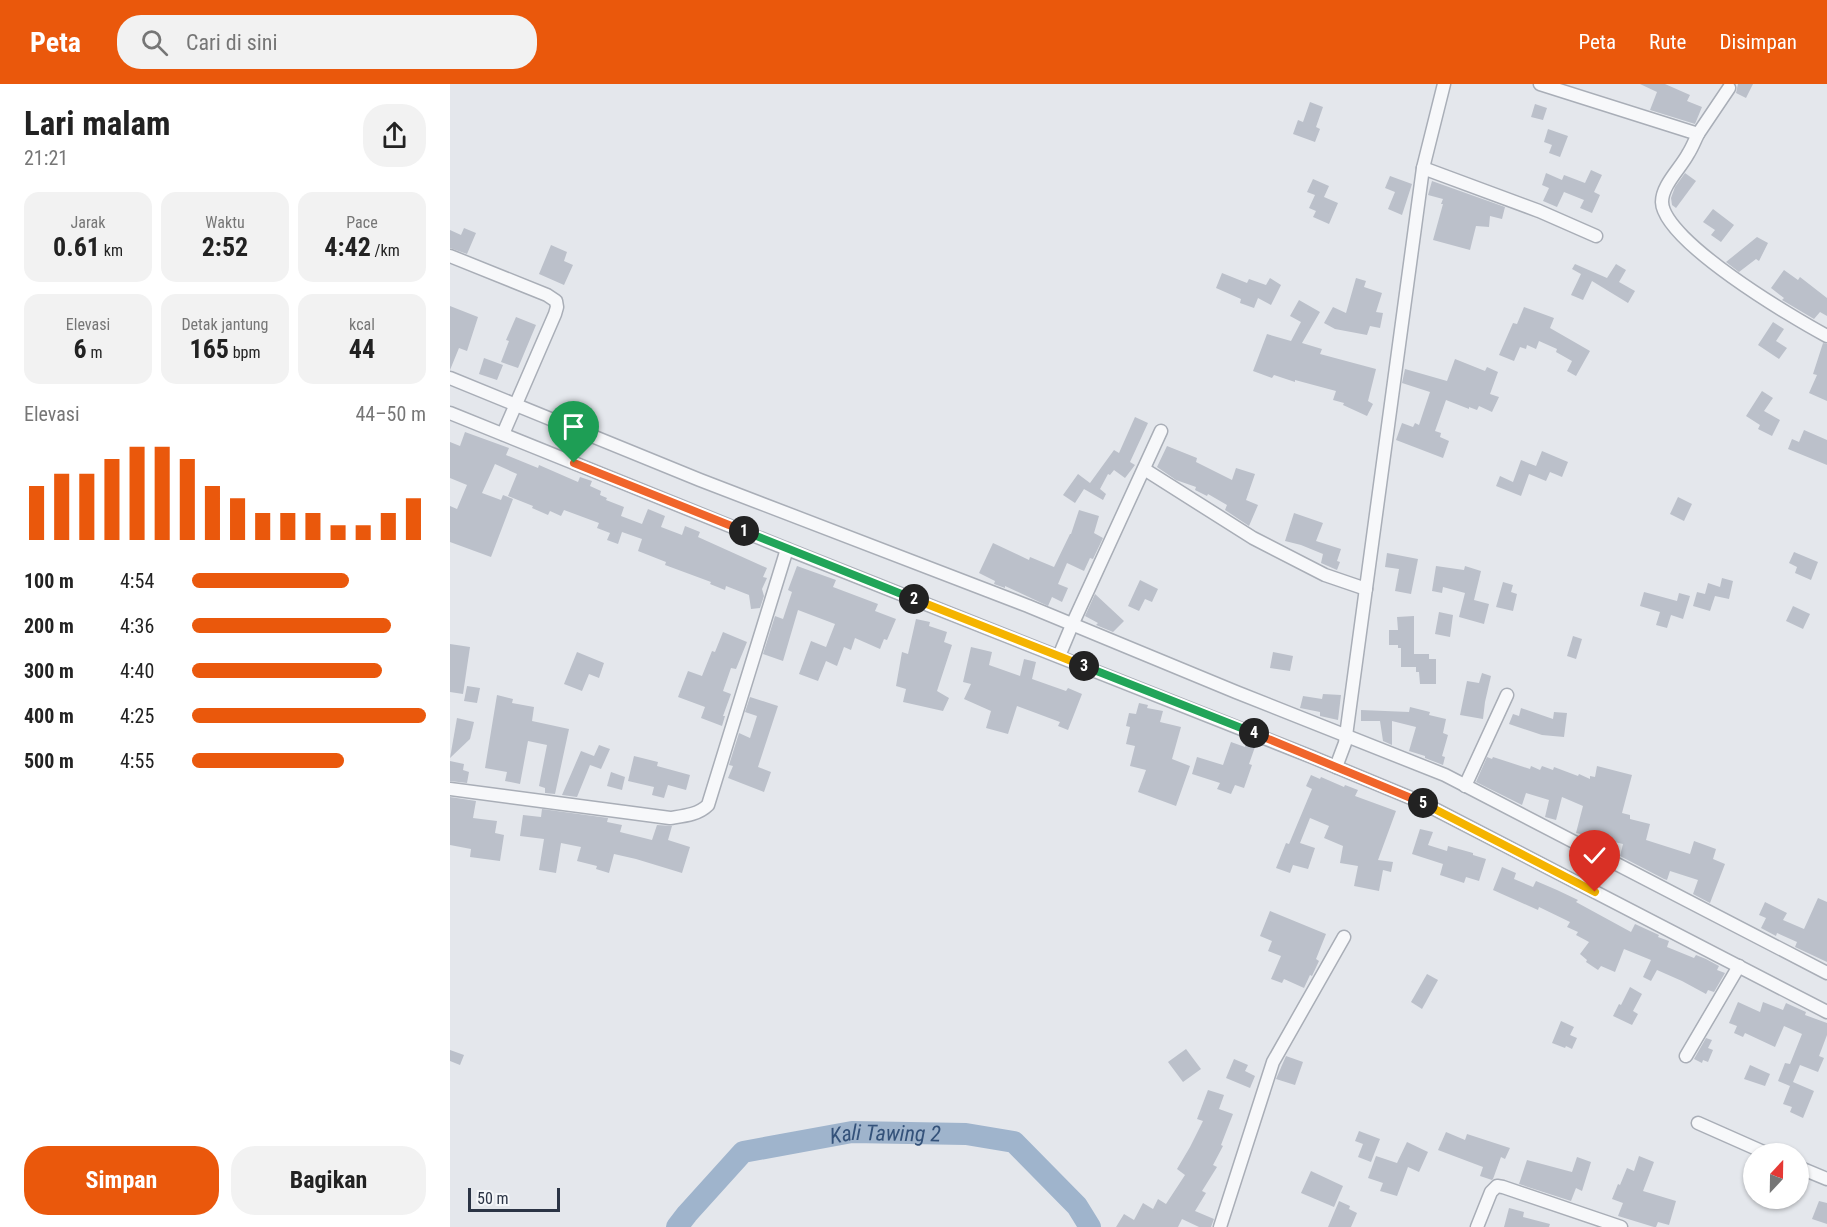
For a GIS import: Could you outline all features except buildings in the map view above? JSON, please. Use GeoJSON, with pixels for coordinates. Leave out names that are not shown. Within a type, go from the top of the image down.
{"type":"FeatureCollection","features":[{"type":"Feature","properties":{"kind":"street"},"geometry":{"type":"LineString","coordinates":[[1339,761],[1346,739],[1423,168],[1444,84]]}},
{"type":"Feature","properties":{"kind":"street"},"geometry":{"type":"LineString","coordinates":[[1540,84],[1698,134]]}},
{"type":"Feature","properties":{"kind":"street"},"geometry":{"type":"LineString","coordinates":[[1729,88],[1698,134],[1665,191],[1662,203],[1665,215],[1680,233],[1727,275],[1792,317],[1827,336]]}},
{"type":"Feature","properties":{"kind":"street"},"geometry":{"type":"LineString","coordinates":[[1423,168],[1539,211],[1596,236]]}},
{"type":"Feature","properties":{"kind":"street"},"geometry":{"type":"LineString","coordinates":[[450,256],[548,295],[556,301],[555,314],[503,434]]}},
{"type":"Feature","properties":{"kind":"street"},"geometry":{"type":"LineString","coordinates":[[450,378],[513,412],[700,480],[1346,739],[1445,775],[1827,973]]}},
{"type":"Feature","properties":{"kind":"street"},"geometry":{"type":"LineString","coordinates":[[450,412],[787,549],[1061,651],[1339,761],[1827,1012]]}},
{"type":"Feature","properties":{"kind":"street"},"geometry":{"type":"LineString","coordinates":[[1061,651],[1161,431]]}},
{"type":"Feature","properties":{"kind":"street"},"geometry":{"type":"LineString","coordinates":[[1144,469],[1253,538],[1325,575],[1366,590]]}},
{"type":"Feature","properties":{"kind":"street"},"geometry":{"type":"LineString","coordinates":[[450,789],[670,818],[693,814],[704,809],[708,805],[787,549]]}},
{"type":"Feature","properties":{"kind":"street"},"geometry":{"type":"LineString","coordinates":[[1465,786],[1507,695]]}},
{"type":"Feature","properties":{"kind":"street"},"geometry":{"type":"LineString","coordinates":[[1220,1227],[1273,1062],[1344,936]]}},
{"type":"Feature","properties":{"kind":"street"},"geometry":{"type":"LineString","coordinates":[[1686,1056],[1739,966]]}},
{"type":"Feature","properties":{"kind":"street"},"geometry":{"type":"LineString","coordinates":[[1698,1123],[1743,1143]]}},
{"type":"Feature","properties":{"kind":"street"},"geometry":{"type":"LineString","coordinates":[[1809,1172],[1827,1179]]}},
{"type":"Feature","properties":{"kind":"street"},"geometry":{"type":"LineString","coordinates":[[1477,1227],[1491,1192],[1497,1186],[1621,1227]]}},
{"type":"Feature","properties":{"kind":"waterway","name":"Kali Tawing 2"},"geometry":{"type":"LineString","coordinates":[[677,1227],[743,1152],[852,1132],[966,1134],[1014,1142],[1077,1206],[1090,1227]]}},
{"type":"Feature","properties":{"kind":"route"},"geometry":{"type":"LineString","coordinates":[[574,463],[1423,803],[1595,892]]}}]}
